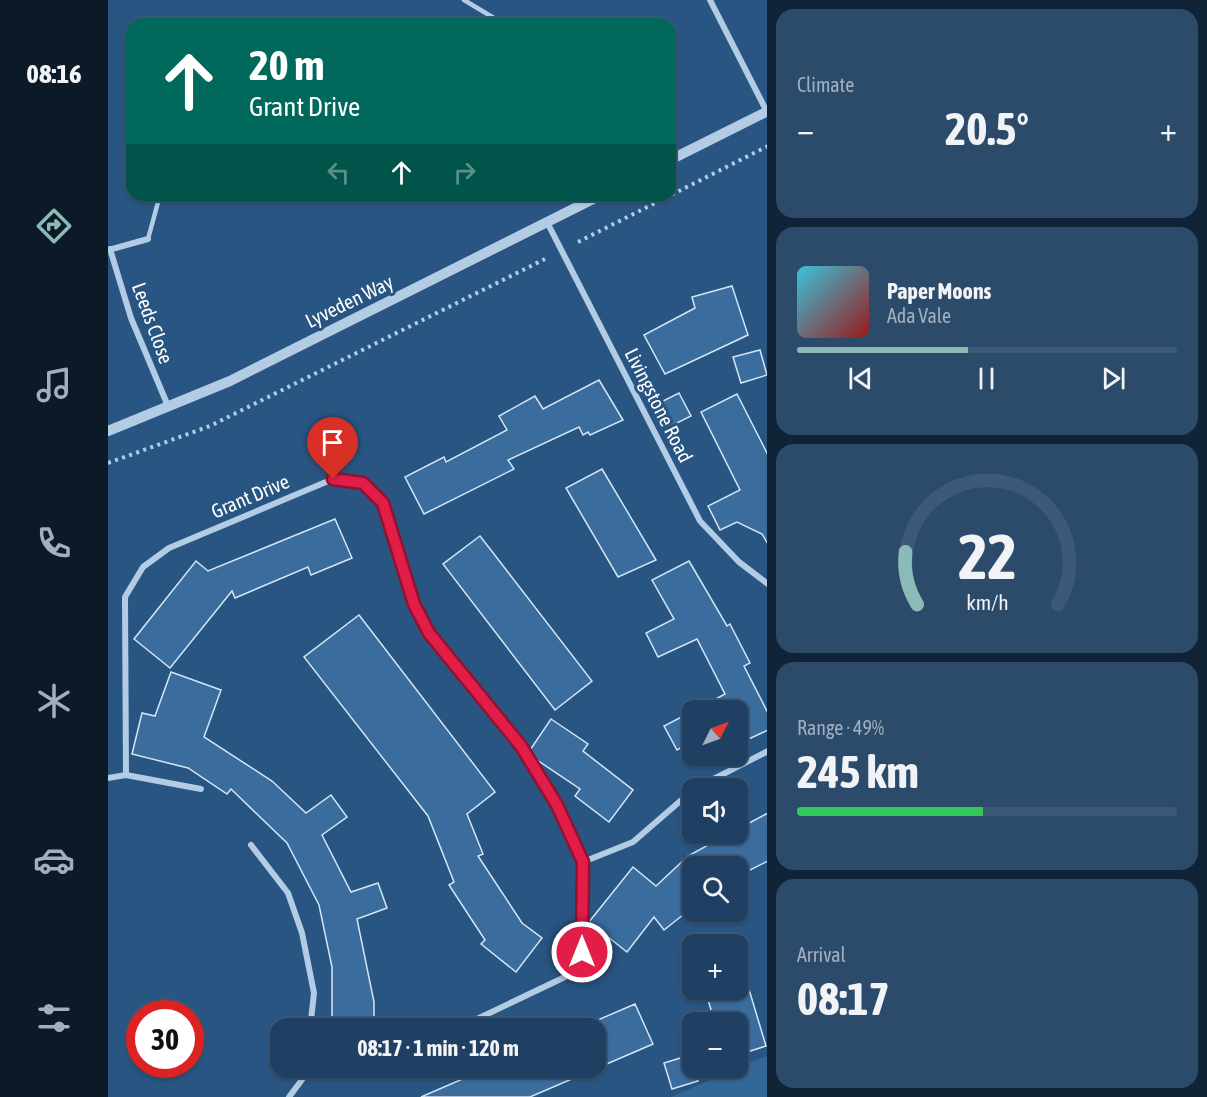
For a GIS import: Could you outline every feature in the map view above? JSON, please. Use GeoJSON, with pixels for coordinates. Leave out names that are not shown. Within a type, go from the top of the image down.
{"type":"FeatureCollection","features":[{"type":"Feature","properties":{"kind":"street"},"geometry":{"type":"LineString","coordinates":[[676,157],[767,112],[710,0]]}},
{"type":"Feature","properties":{"kind":"street","name":"Lyveden Way"},"geometry":{"type":"LineString","coordinates":[[108,431],[230,381],[589,201]]}},
{"type":"Feature","properties":{"kind":"street","name":"Livingstone Road"},"geometry":{"type":"LineString","coordinates":[[547,222],[700,521],[739,562],[767,583]]}},
{"type":"Feature","properties":{"kind":"street","name":"Leeds Close"},"geometry":{"type":"LineString","coordinates":[[147,239],[109,250],[131,318],[168,406]]}},
{"type":"Feature","properties":{"kind":"street","name":"Grant Drive"},"geometry":{"type":"LineString","coordinates":[[126,775],[125,597],[143,567],[169,548],[333,479],[363,483],[383,503],[414,604],[429,633],[521,746],[557,805],[583,862]]}},
{"type":"Feature","properties":{"kind":"street"},"geometry":{"type":"LineString","coordinates":[[715,778],[767,752]]}},
{"type":"Feature","properties":{"kind":"street"},"geometry":{"type":"LineString","coordinates":[[108,778],[126,775],[201,789]]}},
{"type":"Feature","properties":{"kind":"street"},"geometry":{"type":"LineString","coordinates":[[479,1018],[565,977],[582,952],[583,862],[633,842],[682,799]]}},
{"type":"Feature","properties":{"kind":"street"},"geometry":{"type":"LineString","coordinates":[[251,845],[288,893],[302,933],[314,993],[311,1018]]}},
{"type":"Feature","properties":{"kind":"street"},"geometry":{"type":"LineString","coordinates":[[288,1097],[303,1078]]}},
{"type":"Feature","properties":{"kind":"lane"},"geometry":{"type":"LineString","coordinates":[[464,0],[494,18]]}},
{"type":"Feature","properties":{"kind":"lane"},"geometry":{"type":"LineString","coordinates":[[147,239],[158,201]]}},
{"type":"Feature","properties":{"kind":"path"},"geometry":{"type":"LineString","coordinates":[[676,192],[767,147]]}},
{"type":"Feature","properties":{"kind":"path"},"geometry":{"type":"LineString","coordinates":[[582,240],[659,201]]}},
{"type":"Feature","properties":{"kind":"path"},"geometry":{"type":"LineString","coordinates":[[108,463],[210,426],[542,260]]}},
{"type":"Feature","properties":{"kind":"shaded area"},"geometry":{"type":"Polygon","coordinates":[[[767,1056],[767,1097],[671,1097],[715,1078],[748,1078],[748,1064],[767,1056]]]}},
{"type":"Feature","properties":{"kind":"building"},"geometry":{"type":"Polygon","coordinates":[[[732,286],[748,335],[665,374],[644,335],[695,308],[692,297],[732,286]]]}},
{"type":"Feature","properties":{"kind":"building"},"geometry":{"type":"Polygon","coordinates":[[[760,350],[767,375],[741,383],[733,357],[760,350]]]}},
{"type":"Feature","properties":{"kind":"building"},"geometry":{"type":"Polygon","coordinates":[[[599,380],[623,420],[590,435],[588,432],[583,435],[579,427],[508,460],[514,469],[424,514],[405,477],[444,457],[446,462],[507,430],[499,416],[535,396],[543,409],[599,380]]]}},
{"type":"Feature","properties":{"kind":"building"},"geometry":{"type":"Polygon","coordinates":[[[679,393],[691,416],[667,428],[655,405],[679,393]]]}},
{"type":"Feature","properties":{"kind":"building"},"geometry":{"type":"Polygon","coordinates":[[[737,394],[767,453],[767,542],[762,534],[737,522],[720,530],[708,506],[740,490],[701,412],[737,394]]]}},
{"type":"Feature","properties":{"kind":"building"},"geometry":{"type":"Polygon","coordinates":[[[602,469],[656,560],[618,577],[566,488],[602,469]]]}},
{"type":"Feature","properties":{"kind":"building"},"geometry":{"type":"Polygon","coordinates":[[[335,519],[352,558],[311,575],[308,567],[235,598],[232,591],[170,668],[134,639],[196,561],[208,571],[335,519]]]}},
{"type":"Feature","properties":{"kind":"building"},"geometry":{"type":"Polygon","coordinates":[[[480,536],[592,681],[555,710],[443,564],[480,536]]]}},
{"type":"Feature","properties":{"kind":"building"},"geometry":{"type":"Polygon","coordinates":[[[689,561],[727,626],[730,624],[750,663],[744,666],[767,711],[767,730],[748,739],[748,700],[714,700],[725,694],[697,639],[658,657],[646,633],[674,619],[652,580],[689,561]]]}},
{"type":"Feature","properties":{"kind":"building"},"geometry":{"type":"Polygon","coordinates":[[[359,615],[495,792],[467,814],[483,854],[478,856],[522,923],[542,938],[516,972],[481,944],[485,940],[449,885],[454,882],[428,816],[304,657],[359,615]]]}},
{"type":"Feature","properties":{"kind":"building"},"geometry":{"type":"Polygon","coordinates":[[[171,672],[221,690],[204,737],[272,781],[306,813],[331,795],[347,817],[322,835],[351,892],[378,883],[387,908],[357,919],[374,1002],[374,1018],[332,1018],[332,967],[319,905],[287,843],[231,789],[227,794],[188,768],[132,754],[142,713],[155,716],[171,672]]]}},
{"type":"Feature","properties":{"kind":"building"},"geometry":{"type":"Polygon","coordinates":[[[682,717],[682,747],[677,750],[664,726],[682,717]]]}},
{"type":"Feature","properties":{"kind":"building"},"geometry":{"type":"Polygon","coordinates":[[[551,719],[588,744],[583,751],[633,790],[609,822],[575,796],[580,789],[534,758],[530,750],[551,719]]]}},
{"type":"Feature","properties":{"kind":"building"},"geometry":{"type":"Polygon","coordinates":[[[767,814],[767,862],[748,871],[748,856],[688,856],[710,844],[748,844],[748,824],[767,814]]]}},
{"type":"Feature","properties":{"kind":"building"},"geometry":{"type":"Polygon","coordinates":[[[682,862],[682,916],[664,930],[654,917],[627,952],[589,922],[633,867],[656,886],[682,862]]]}},
{"type":"Feature","properties":{"kind":"building"},"geometry":{"type":"Polygon","coordinates":[[[748,986],[766,1046],[748,1052],[748,1012],[712,1012],[708,1000],[748,1000],[748,986]]]}},
{"type":"Feature","properties":{"kind":"building"},"geometry":{"type":"Polygon","coordinates":[[[635,1004],[653,1044],[606,1064],[606,1018],[603,1018],[635,1004]]]}},
{"type":"Feature","properties":{"kind":"building"},"geometry":{"type":"Polygon","coordinates":[[[682,1057],[682,1078],[697,1078],[698,1081],[672,1089],[664,1063],[682,1057]]]}},
{"type":"Feature","properties":{"kind":"building"},"geometry":{"type":"Polygon","coordinates":[[[465,1078],[574,1078],[530,1097],[421,1097],[465,1078]]]}},
{"type":"Feature","properties":{"kind":"route"},"geometry":{"type":"LineString","coordinates":[[333,479],[363,483],[383,503],[414,604],[429,633],[521,746],[557,805],[583,862],[582,952]]}}]}
